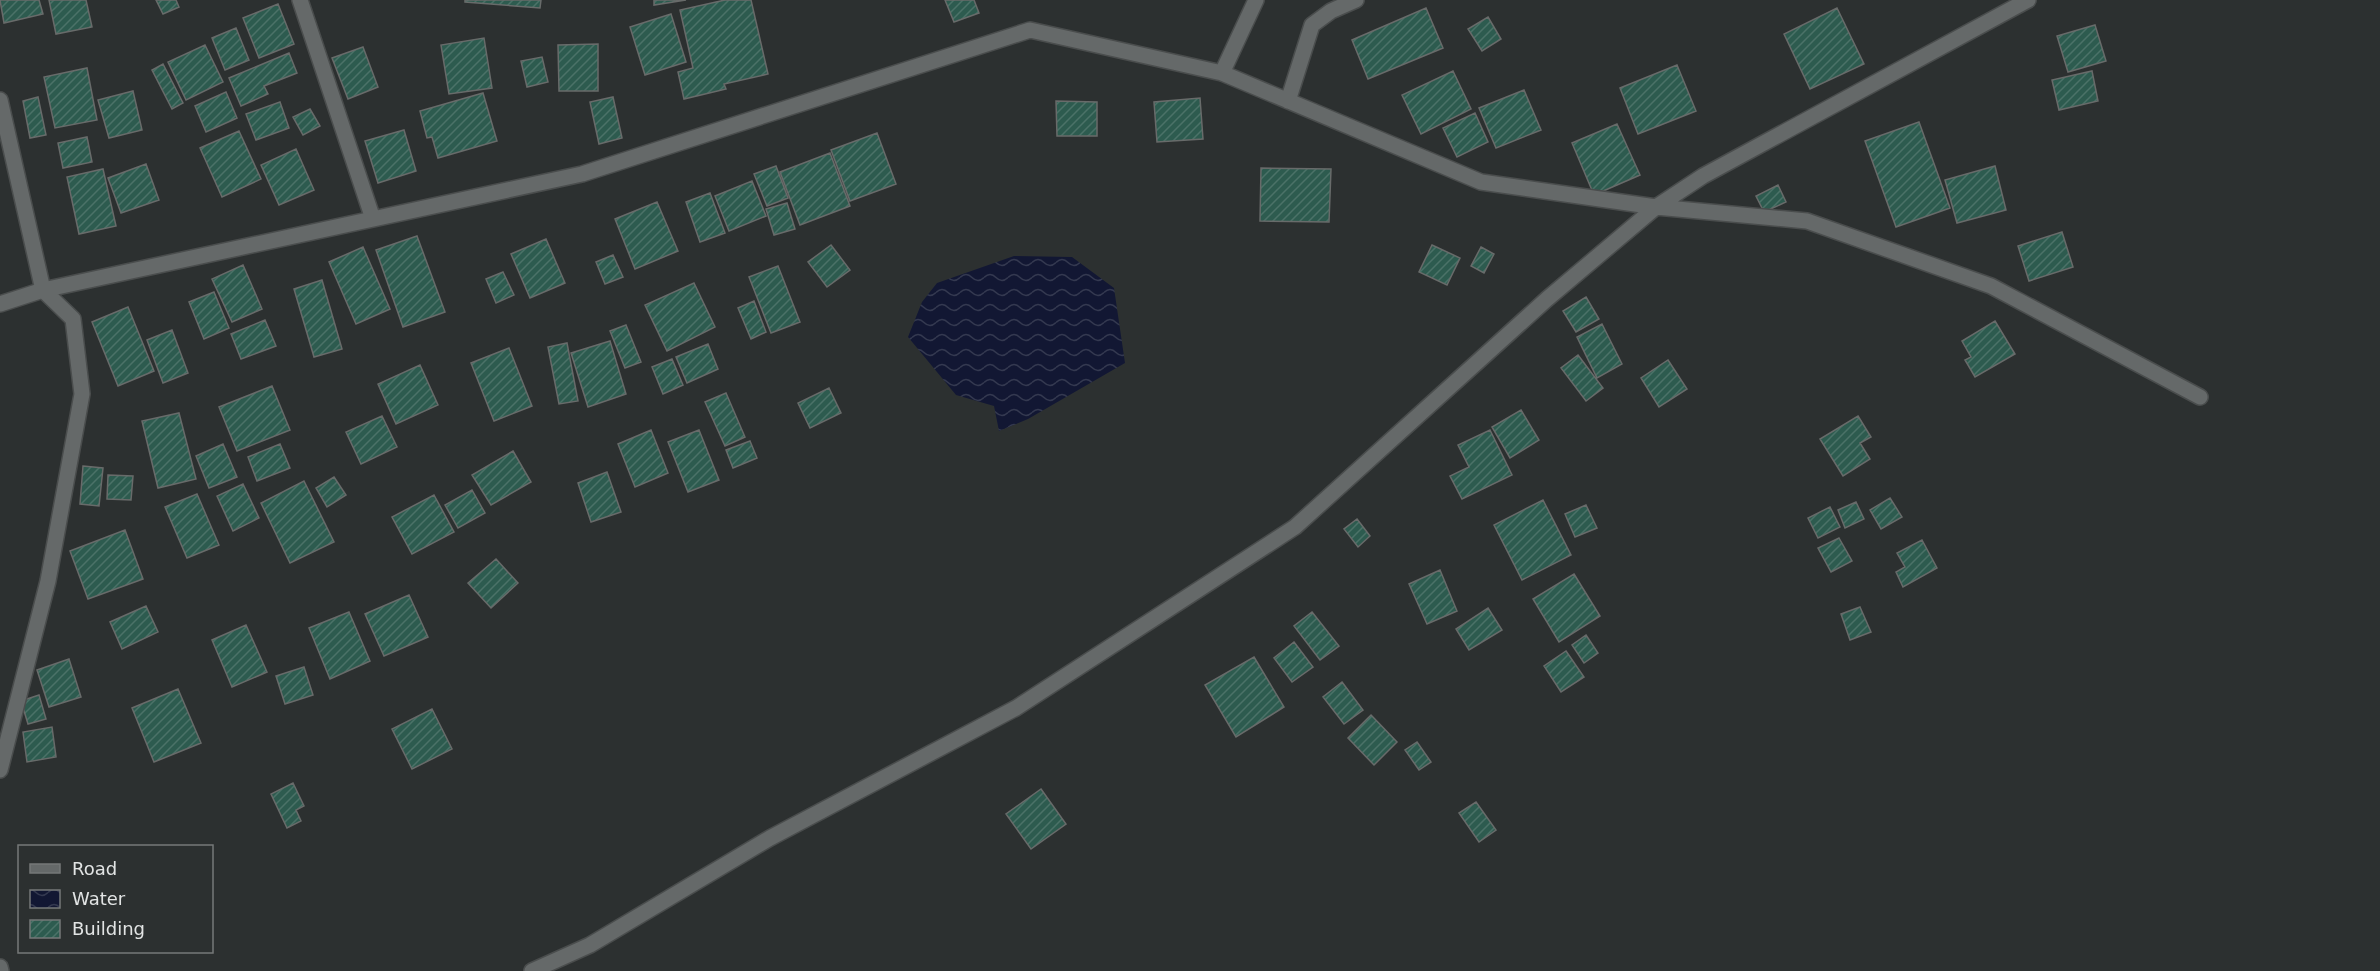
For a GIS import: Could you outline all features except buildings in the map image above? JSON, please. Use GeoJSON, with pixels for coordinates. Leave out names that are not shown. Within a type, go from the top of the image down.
{"type":"FeatureCollection","features":[{"type":"Feature","properties":{"kind":"street"},"geometry":{"type":"LineString","coordinates":[[300,0],[374,219]]}},
{"type":"Feature","properties":{"kind":"street"},"geometry":{"type":"LineString","coordinates":[[1222,73],[1256,0]]}},
{"type":"Feature","properties":{"kind":"street"},"geometry":{"type":"LineString","coordinates":[[1288,101],[1312,25],[1331,12],[1356,0]]}},
{"type":"Feature","properties":{"kind":"street"},"geometry":{"type":"LineString","coordinates":[[532,971],[590,945],[770,838],[1016,708],[1295,527],[1547,299],[1656,207],[1703,176],[2028,0]]}},
{"type":"Feature","properties":{"kind":"street"},"geometry":{"type":"LineString","coordinates":[[0,304],[43,290],[582,174],[1030,30],[1222,73],[1481,182],[1656,207],[1807,221],[1991,286],[2200,397]]}},
{"type":"Feature","properties":{"kind":"street"},"geometry":{"type":"LineString","coordinates":[[0,100],[43,290],[73,319],[82,394],[48,581],[0,770]]}},
{"type":"Feature","properties":{"kind":"water"},"geometry":{"type":"Polygon","coordinates":[[[1014,256],[1072,257],[1114,288],[1125,363],[1028,419],[999,431],[994,406],[956,395],[908,337],[922,302],[937,283],[1014,256]]]}}]}
